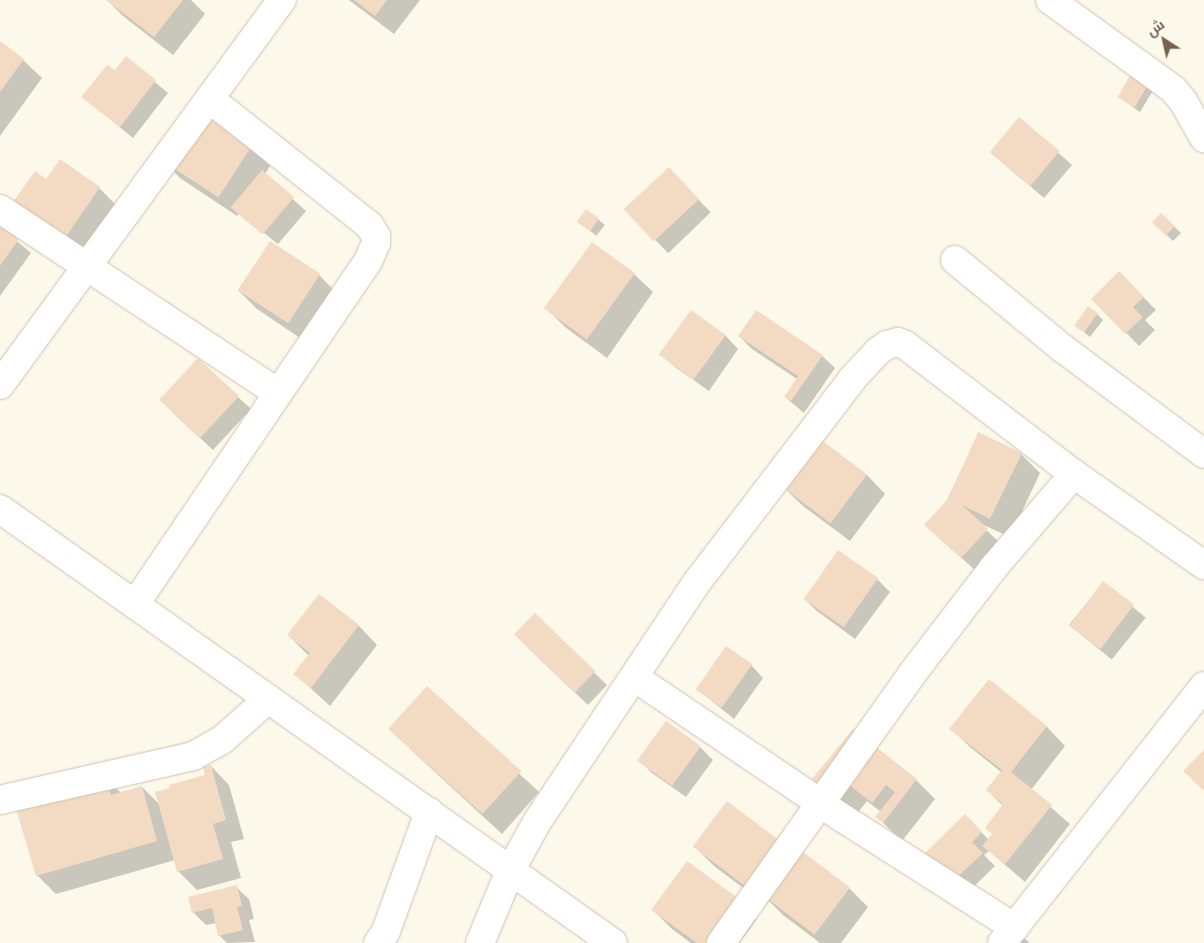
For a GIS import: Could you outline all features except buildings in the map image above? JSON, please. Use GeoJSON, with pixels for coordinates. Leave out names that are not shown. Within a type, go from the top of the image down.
{"type":"FeatureCollection","features":[{"type":"Feature","properties":{"kind":"street"},"geometry":{"type":"LineString","coordinates":[[0,385],[282,0]]}},
{"type":"Feature","properties":{"kind":"street"},"geometry":{"type":"LineString","coordinates":[[1050,0],[1173,89],[1183,101],[1204,138]]}},
{"type":"Feature","properties":{"kind":"street"},"geometry":{"type":"LineString","coordinates":[[135,604],[368,261],[374,249],[376,236],[368,225],[210,99]]}},
{"type":"Feature","properties":{"kind":"street"},"geometry":{"type":"LineString","coordinates":[[0,209],[278,393]]}},
{"type":"Feature","properties":{"kind":"street"},"geometry":{"type":"LineString","coordinates":[[955,260],[1062,348],[1204,454]]}},
{"type":"Feature","properties":{"kind":"street"},"geometry":{"type":"LineString","coordinates":[[480,943],[511,869],[537,822],[698,582],[853,378],[887,345],[898,342],[905,345],[1074,474],[1204,565]]}},
{"type":"Feature","properties":{"kind":"street"},"geometry":{"type":"LineString","coordinates":[[721,943],[758,889],[822,804],[921,662],[994,567],[1074,474]]}},
{"type":"Feature","properties":{"kind":"street"},"geometry":{"type":"LineString","coordinates":[[0,509],[613,943]]}},
{"type":"Feature","properties":{"kind":"street"},"geometry":{"type":"LineString","coordinates":[[634,677],[822,804],[1009,936],[1051,878],[1204,686]]}},
{"type":"Feature","properties":{"kind":"street"},"geometry":{"type":"LineString","coordinates":[[0,800],[194,756],[222,740],[268,699]]}},
{"type":"Feature","properties":{"kind":"street"},"geometry":{"type":"LineString","coordinates":[[378,943],[386,931],[429,812]]}}]}
